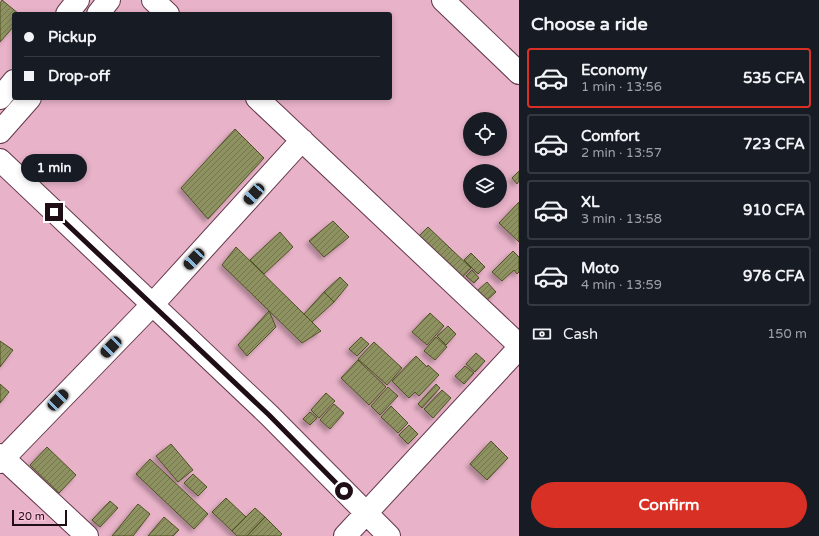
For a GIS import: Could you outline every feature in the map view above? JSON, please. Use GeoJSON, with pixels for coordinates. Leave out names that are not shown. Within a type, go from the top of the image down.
{"type":"FeatureCollection","features":[{"type":"Feature","properties":{"kind":"street"},"geometry":{"type":"LineString","coordinates":[[69,12],[78,0]]}},
{"type":"Feature","properties":{"kind":"street"},"geometry":{"type":"LineString","coordinates":[[100,12],[109,0]]}},
{"type":"Feature","properties":{"kind":"street"},"geometry":{"type":"LineString","coordinates":[[153,0],[166,12]]}},
{"type":"Feature","properties":{"kind":"street"},"geometry":{"type":"LineString","coordinates":[[443,0],[519,73]]}},
{"type":"Feature","properties":{"kind":"street"},"geometry":{"type":"LineString","coordinates":[[0,98],[12,83]]}},
{"type":"Feature","properties":{"kind":"street"},"geometry":{"type":"LineString","coordinates":[[0,132],[28,100]]}},
{"type":"Feature","properties":{"kind":"street"},"geometry":{"type":"LineString","coordinates":[[259,100],[519,347],[344,536]]}},
{"type":"Feature","properties":{"kind":"street"},"geometry":{"type":"LineString","coordinates":[[87,536],[1,458],[152,305],[302,140]]}},
{"type":"Feature","properties":{"kind":"street"},"geometry":{"type":"LineString","coordinates":[[0,160],[269,415],[389,536]]}},
{"type":"Feature","properties":{"kind":"building"},"geometry":{"type":"Polygon","coordinates":[[[2,0],[17,12],[12,12],[12,28],[0,42],[0,3],[2,0]]]}},
{"type":"Feature","properties":{"kind":"building"},"geometry":{"type":"Polygon","coordinates":[[[235,129],[264,158],[208,219],[181,188],[235,129]]]}},
{"type":"Feature","properties":{"kind":"building"},"geometry":{"type":"Polygon","coordinates":[[[519,171],[519,181],[517,184],[512,178],[519,171]]]}},
{"type":"Feature","properties":{"kind":"building"},"geometry":{"type":"Polygon","coordinates":[[[519,202],[519,242],[499,223],[519,202]]]}},
{"type":"Feature","properties":{"kind":"building"},"geometry":{"type":"Polygon","coordinates":[[[333,221],[349,237],[324,257],[309,241],[333,221]]]}},
{"type":"Feature","properties":{"kind":"building"},"geometry":{"type":"Polygon","coordinates":[[[428,227],[471,268],[456,284],[413,242],[428,227]]]}},
{"type":"Feature","properties":{"kind":"building"},"geometry":{"type":"Polygon","coordinates":[[[280,232],[293,247],[264,274],[250,260],[280,232]]]}},
{"type":"Feature","properties":{"kind":"building"},"geometry":{"type":"Polygon","coordinates":[[[236,247],[321,331],[302,343],[222,265],[236,247]]]}},
{"type":"Feature","properties":{"kind":"building"},"geometry":{"type":"Polygon","coordinates":[[[513,251],[519,257],[519,272],[517,274],[514,270],[502,281],[492,272],[513,251]]]}},
{"type":"Feature","properties":{"kind":"building"},"geometry":{"type":"Polygon","coordinates":[[[471,253],[485,267],[478,274],[464,260],[471,253]]]}},
{"type":"Feature","properties":{"kind":"building"},"geometry":{"type":"Polygon","coordinates":[[[472,270],[479,278],[474,283],[466,276],[472,270]]]}},
{"type":"Feature","properties":{"kind":"building"},"geometry":{"type":"Polygon","coordinates":[[[340,277],[348,285],[334,302],[324,292],[340,277]]]}},
{"type":"Feature","properties":{"kind":"building"},"geometry":{"type":"Polygon","coordinates":[[[487,282],[496,292],[486,301],[477,291],[487,282]]]}},
{"type":"Feature","properties":{"kind":"building"},"geometry":{"type":"Polygon","coordinates":[[[324,292],[334,302],[312,322],[304,314],[324,292]]]}},
{"type":"Feature","properties":{"kind":"building"},"geometry":{"type":"Polygon","coordinates":[[[269,311],[276,327],[247,356],[238,345],[269,311]]]}},
{"type":"Feature","properties":{"kind":"building"},"geometry":{"type":"Polygon","coordinates":[[[430,313],[444,326],[427,345],[412,332],[430,313]]]}},
{"type":"Feature","properties":{"kind":"building"},"geometry":{"type":"Polygon","coordinates":[[[448,326],[456,334],[446,345],[437,336],[448,326]]]}},
{"type":"Feature","properties":{"kind":"building"},"geometry":{"type":"Polygon","coordinates":[[[361,337],[369,344],[357,356],[349,349],[361,337]]]}},
{"type":"Feature","properties":{"kind":"building"},"geometry":{"type":"Polygon","coordinates":[[[436,337],[447,347],[435,360],[424,351],[436,337]]]}},
{"type":"Feature","properties":{"kind":"building"},"geometry":{"type":"Polygon","coordinates":[[[0,341],[13,350],[0,367],[0,341]]]}},
{"type":"Feature","properties":{"kind":"building"},"geometry":{"type":"Polygon","coordinates":[[[374,342],[402,368],[387,385],[358,359],[374,342]]]}},
{"type":"Feature","properties":{"kind":"building"},"geometry":{"type":"Polygon","coordinates":[[[476,353],[485,361],[475,372],[466,364],[476,353]]]}},
{"type":"Feature","properties":{"kind":"building"},"geometry":{"type":"Polygon","coordinates":[[[416,356],[427,367],[428,365],[439,375],[419,396],[415,392],[409,398],[392,381],[416,356]]]}},
{"type":"Feature","properties":{"kind":"building"},"geometry":{"type":"Polygon","coordinates":[[[358,360],[386,387],[369,405],[341,378],[358,360]]]}},
{"type":"Feature","properties":{"kind":"building"},"geometry":{"type":"Polygon","coordinates":[[[465,366],[474,373],[464,384],[455,376],[465,366]]]}},
{"type":"Feature","properties":{"kind":"building"},"geometry":{"type":"Polygon","coordinates":[[[0,384],[9,392],[0,403],[0,384]]]}},
{"type":"Feature","properties":{"kind":"building"},"geometry":{"type":"Polygon","coordinates":[[[436,384],[440,388],[422,408],[418,404],[436,384]]]}},
{"type":"Feature","properties":{"kind":"building"},"geometry":{"type":"Polygon","coordinates":[[[388,387],[398,396],[380,415],[371,406],[388,387]]]}},
{"type":"Feature","properties":{"kind":"building"},"geometry":{"type":"Polygon","coordinates":[[[442,390],[451,398],[433,418],[424,409],[442,390]]]}},
{"type":"Feature","properties":{"kind":"building"},"geometry":{"type":"Polygon","coordinates":[[[326,393],[335,401],[319,418],[311,410],[326,393]]]}},
{"type":"Feature","properties":{"kind":"building"},"geometry":{"type":"Polygon","coordinates":[[[334,404],[344,413],[330,429],[320,420],[334,404]]]}},
{"type":"Feature","properties":{"kind":"building"},"geometry":{"type":"Polygon","coordinates":[[[391,406],[408,423],[398,433],[381,417],[391,406]]]}},
{"type":"Feature","properties":{"kind":"building"},"geometry":{"type":"Polygon","coordinates":[[[310,412],[317,418],[310,425],[303,419],[310,412]]]}},
{"type":"Feature","properties":{"kind":"building"},"geometry":{"type":"Polygon","coordinates":[[[409,425],[418,434],[408,444],[399,435],[409,425]]]}},
{"type":"Feature","properties":{"kind":"building"},"geometry":{"type":"Polygon","coordinates":[[[491,441],[508,458],[487,480],[470,464],[491,441]]]}},
{"type":"Feature","properties":{"kind":"building"},"geometry":{"type":"Polygon","coordinates":[[[171,444],[193,470],[178,482],[156,456],[171,444]]]}},
{"type":"Feature","properties":{"kind":"building"},"geometry":{"type":"Polygon","coordinates":[[[47,447],[76,475],[59,493],[30,465],[47,447]]]}},
{"type":"Feature","properties":{"kind":"building"},"geometry":{"type":"Polygon","coordinates":[[[150,459],[208,514],[194,529],[136,474],[150,459]]]}},
{"type":"Feature","properties":{"kind":"building"},"geometry":{"type":"Polygon","coordinates":[[[193,474],[207,487],[198,496],[184,483],[193,474]]]}},
{"type":"Feature","properties":{"kind":"building"},"geometry":{"type":"Polygon","coordinates":[[[226,498],[246,517],[232,531],[212,512],[226,498]]]}},
{"type":"Feature","properties":{"kind":"building"},"geometry":{"type":"Polygon","coordinates":[[[110,501],[118,508],[100,527],[92,520],[110,501]]]}},
{"type":"Feature","properties":{"kind":"building"},"geometry":{"type":"Polygon","coordinates":[[[138,504],[150,514],[133,536],[112,536],[138,504]]]}},
{"type":"Feature","properties":{"kind":"building"},"geometry":{"type":"Polygon","coordinates":[[[255,508],[265,517],[247,536],[237,536],[232,531],[255,508]]]}},
{"type":"Feature","properties":{"kind":"building"},"geometry":{"type":"Polygon","coordinates":[[[164,517],[179,530],[173,536],[148,536],[164,517]]]}},
{"type":"Feature","properties":{"kind":"building"},"geometry":{"type":"Polygon","coordinates":[[[265,517],[282,534],[280,536],[247,536],[265,517]]]}},
{"type":"Feature","properties":{"kind":"route"},"geometry":{"type":"LineString","coordinates":[[54,212],[269,415],[344,491]]}}]}
